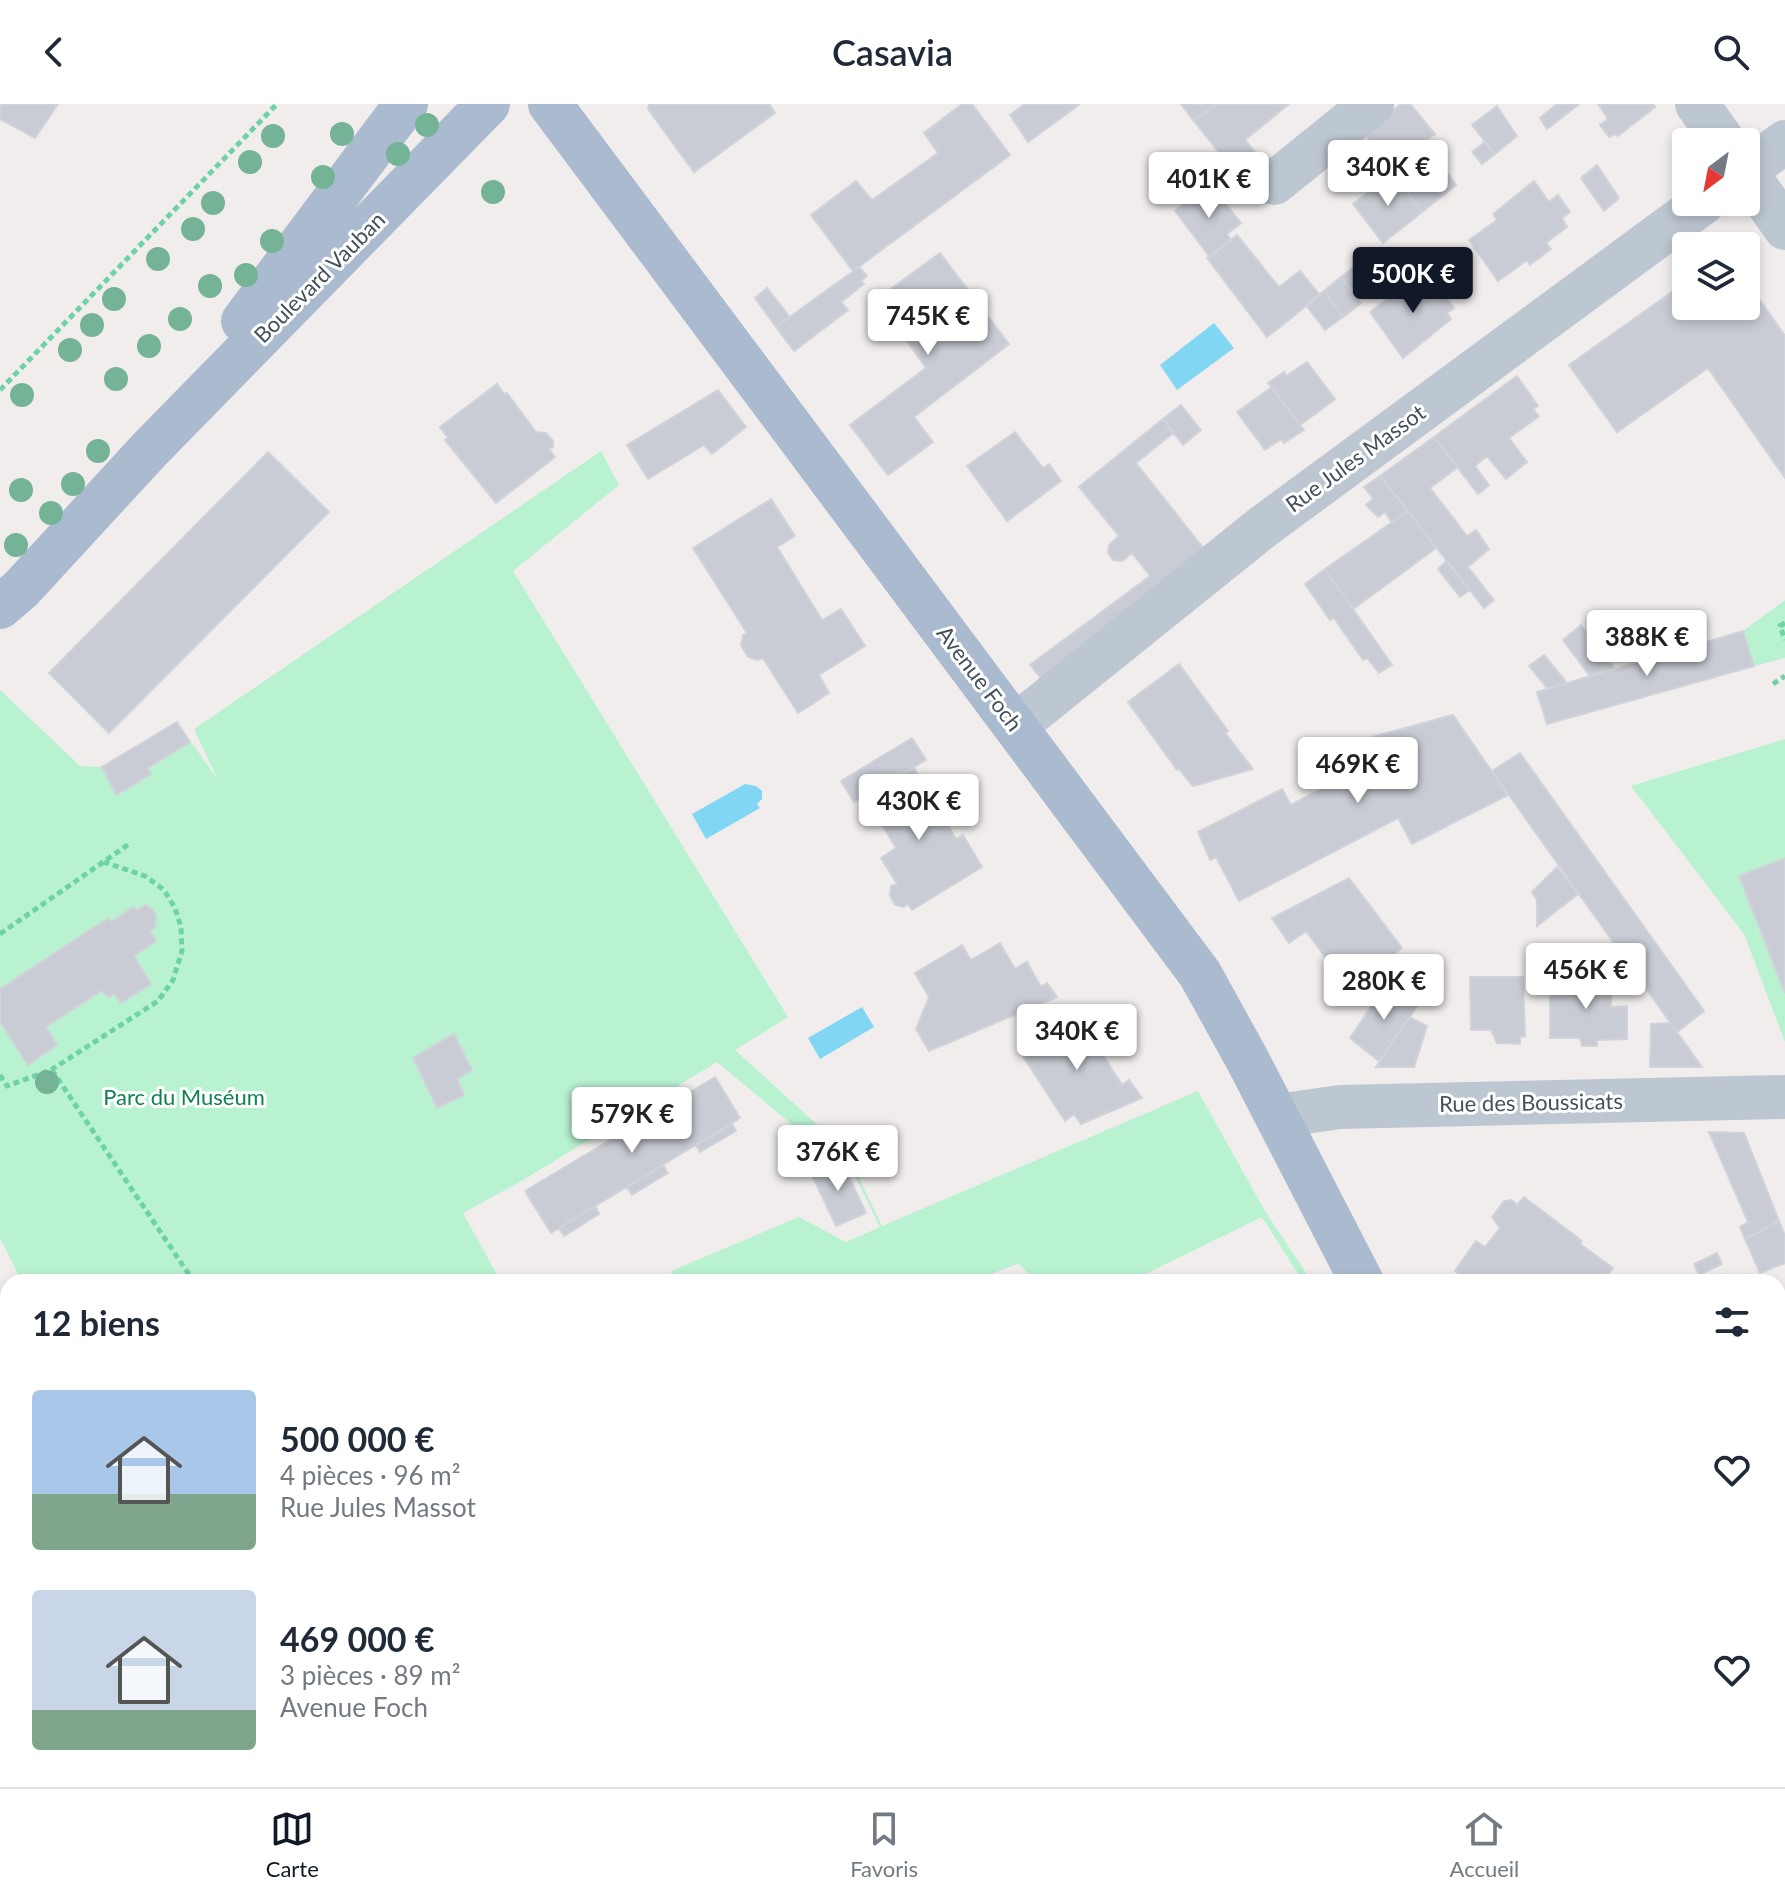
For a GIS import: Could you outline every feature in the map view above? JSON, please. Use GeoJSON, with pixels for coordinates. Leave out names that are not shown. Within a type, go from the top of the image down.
{"type":"FeatureCollection","features":[{"type":"Feature","properties":{"kind":"main road","name":"Boulevard Vauban"},"geometry":{"type":"LineString","coordinates":[[150,449],[406,104]]}},
{"type":"Feature","properties":{"kind":"main road","name":"Boulevard Vauban"},"geometry":{"type":"LineString","coordinates":[[0,607],[21,589],[150,449],[488,104]]}},
{"type":"Feature","properties":{"kind":"main road","name":"Avenue Foch"},"geometry":{"type":"LineString","coordinates":[[550,104],[1200,974],[1358,1274]]}},
{"type":"Feature","properties":{"kind":"street"},"geometry":{"type":"LineString","coordinates":[[1274,183],[1372,104]]}},
{"type":"Feature","properties":{"kind":"street"},"geometry":{"type":"LineString","coordinates":[[1697,104],[1714,128]]}},
{"type":"Feature","properties":{"kind":"street"},"geometry":{"type":"LineString","coordinates":[[1760,161],[1785,142]]}},
{"type":"Feature","properties":{"kind":"street"},"geometry":{"type":"LineString","coordinates":[[1760,191],[1785,228]]}},
{"type":"Feature","properties":{"kind":"street","name":"Rue Jules Massot"},"geometry":{"type":"LineString","coordinates":[[1015,726],[1264,526],[1685,216]]}},
{"type":"Feature","properties":{"kind":"street","name":"Rue des Boussicats"},"geometry":{"type":"LineString","coordinates":[[1277,1116],[1340,1107],[1785,1097]]}},
{"type":"Feature","properties":{"kind":"path"},"geometry":{"type":"LineString","coordinates":[[0,390],[277,104]]}},
{"type":"Feature","properties":{"kind":"path"},"geometry":{"type":"LineString","coordinates":[[1785,623],[1780,626],[1785,640]]}},
{"type":"Feature","properties":{"kind":"path"},"geometry":{"type":"LineString","coordinates":[[1773,684],[1785,676]]}},
{"type":"Feature","properties":{"kind":"path"},"geometry":{"type":"LineString","coordinates":[[0,934],[129,844]]}},
{"type":"Feature","properties":{"kind":"path"},"geometry":{"type":"LineString","coordinates":[[0,1075],[7,1086],[51,1070],[158,1001],[173,980],[182,951],[181,927],[175,908],[164,890],[145,876],[104,862]]}},
{"type":"Feature","properties":{"kind":"path"},"geometry":{"type":"LineString","coordinates":[[51,1070],[189,1274]]}},
{"type":"Feature","properties":{"kind":"green space","name":"Parc du Muséum"},"geometry":{"type":"Polygon","coordinates":[[[601,451],[619,485],[513,571],[788,1017],[735,1050],[846,1151],[882,1226],[1198,1091],[1266,1213],[1307,1274],[1298,1274],[1262,1217],[1145,1274],[1028,1274],[1019,1263],[991,1274],[672,1274],[671,1271],[799,1217],[846,1242],[880,1227],[844,1153],[820,1148],[717,1062],[463,1213],[497,1274],[18,1274],[0,1238],[0,690],[80,766],[102,767],[177,722],[218,780],[194,729],[601,451]]]}},
{"type":"Feature","properties":{"kind":"green space"},"geometry":{"type":"Polygon","coordinates":[[[1785,600],[1785,658],[1754,666],[1743,631],[1785,600]]]}},
{"type":"Feature","properties":{"kind":"green space"},"geometry":{"type":"Polygon","coordinates":[[[1785,739],[1785,1042],[1744,934],[1631,786],[1785,739]]]}},
{"type":"Feature","properties":{"kind":"water"},"geometry":{"type":"Polygon","coordinates":[[[1214,323],[1234,348],[1177,390],[1160,365],[1214,323]]]}},
{"type":"Feature","properties":{"kind":"water"},"geometry":{"type":"Polygon","coordinates":[[[745,784],[762,791],[762,799],[757,804],[760,808],[706,839],[692,814],[745,784]]]}},
{"type":"Feature","properties":{"kind":"water"},"geometry":{"type":"Polygon","coordinates":[[[862,1007],[874,1027],[820,1059],[808,1038],[862,1007]]]}},
{"type":"Feature","properties":{"kind":"building"},"geometry":{"type":"Polygon","coordinates":[[[0,104],[58,104],[35,138],[0,119],[0,104]]]}},
{"type":"Feature","properties":{"kind":"building"},"geometry":{"type":"Polygon","coordinates":[[[649,104],[769,104],[775,113],[694,172],[648,109],[649,104]]]}},
{"type":"Feature","properties":{"kind":"building"},"geometry":{"type":"Polygon","coordinates":[[[962,104],[972,104],[1010,155],[853,271],[811,215],[856,181],[872,200],[938,153],[924,133],[962,104]]]}},
{"type":"Feature","properties":{"kind":"building"},"geometry":{"type":"Polygon","coordinates":[[[1025,104],[1080,104],[1028,142],[1010,115],[1025,104]]]}},
{"type":"Feature","properties":{"kind":"building"},"geometry":{"type":"Polygon","coordinates":[[[1181,104],[1216,104],[1194,121],[1181,104]]]}},
{"type":"Feature","properties":{"kind":"building"},"geometry":{"type":"Polygon","coordinates":[[[1216,104],[1289,104],[1245,140],[1263,162],[1241,180],[1194,121],[1216,104]]]}},
{"type":"Feature","properties":{"kind":"building"},"geometry":{"type":"Polygon","coordinates":[[[1401,104],[1410,104],[1435,134],[1425,141],[1456,185],[1422,212],[1364,133],[1401,104]]]}},
{"type":"Feature","properties":{"kind":"building"},"geometry":{"type":"Polygon","coordinates":[[[1557,104],[1579,104],[1547,129],[1540,118],[1557,104]]]}},
{"type":"Feature","properties":{"kind":"building"},"geometry":{"type":"Polygon","coordinates":[[[1598,104],[1653,104],[1655,107],[1618,136],[1609,137],[1600,125],[1608,119],[1598,104]]]}},
{"type":"Feature","properties":{"kind":"building"},"geometry":{"type":"Polygon","coordinates":[[[1497,106],[1517,136],[1495,154],[1472,125],[1497,106]]]}},
{"type":"Feature","properties":{"kind":"building"},"geometry":{"type":"Polygon","coordinates":[[[1485,142],[1495,154],[1482,164],[1472,152],[1485,142]]]}},
{"type":"Feature","properties":{"kind":"building"},"geometry":{"type":"Polygon","coordinates":[[[1597,165],[1619,198],[1604,211],[1581,178],[1597,165]]]}},
{"type":"Feature","properties":{"kind":"building"},"geometry":{"type":"Polygon","coordinates":[[[1394,173],[1422,212],[1383,243],[1353,204],[1394,173]]]}},
{"type":"Feature","properties":{"kind":"building"},"geometry":{"type":"Polygon","coordinates":[[[1534,181],[1549,202],[1558,195],[1570,212],[1562,218],[1567,227],[1546,243],[1551,249],[1530,265],[1527,260],[1498,281],[1469,240],[1497,220],[1493,214],[1534,181]]]}},
{"type":"Feature","properties":{"kind":"building"},"geometry":{"type":"Polygon","coordinates":[[[1210,184],[1241,223],[1227,234],[1231,240],[1210,257],[1175,211],[1210,184]]]}},
{"type":"Feature","properties":{"kind":"building"},"geometry":{"type":"Polygon","coordinates":[[[1237,235],[1279,287],[1300,271],[1320,295],[1267,337],[1207,258],[1237,235]]]}},
{"type":"Feature","properties":{"kind":"building"},"geometry":{"type":"Polygon","coordinates":[[[940,253],[1009,344],[914,417],[933,442],[888,475],[850,425],[926,368],[877,299],[940,253]]]}},
{"type":"Feature","properties":{"kind":"building"},"geometry":{"type":"Polygon","coordinates":[[[1371,253],[1380,263],[1350,289],[1341,277],[1371,253]]]}},
{"type":"Feature","properties":{"kind":"building"},"geometry":{"type":"Polygon","coordinates":[[[859,267],[867,276],[861,281],[864,284],[841,302],[848,310],[794,351],[776,327],[859,267]]]}},
{"type":"Feature","properties":{"kind":"building"},"geometry":{"type":"Polygon","coordinates":[[[1419,275],[1432,292],[1439,288],[1454,308],[1447,313],[1451,319],[1403,358],[1370,312],[1419,275]]]}},
{"type":"Feature","properties":{"kind":"building"},"geometry":{"type":"Polygon","coordinates":[[[1341,277],[1361,303],[1343,317],[1324,291],[1341,277]]]}},
{"type":"Feature","properties":{"kind":"building"},"geometry":{"type":"Polygon","coordinates":[[[767,288],[790,317],[776,327],[755,298],[767,288]]]}},
{"type":"Feature","properties":{"kind":"building"},"geometry":{"type":"Polygon","coordinates":[[[1324,291],[1343,317],[1325,330],[1306,305],[1324,291]]]}},
{"type":"Feature","properties":{"kind":"building"},"geometry":{"type":"Polygon","coordinates":[[[1672,292],[1672,320],[1760,320],[1760,300],[1785,336],[1785,478],[1708,368],[1617,432],[1569,365],[1672,292]]]}},
{"type":"Feature","properties":{"kind":"building"},"geometry":{"type":"Polygon","coordinates":[[[1307,362],[1335,399],[1300,425],[1268,383],[1307,362]]]}},
{"type":"Feature","properties":{"kind":"building"},"geometry":{"type":"Polygon","coordinates":[[[1517,376],[1538,406],[1533,409],[1539,416],[1509,438],[1527,462],[1506,479],[1487,456],[1475,466],[1489,485],[1478,494],[1434,437],[1517,376]]]}},
{"type":"Feature","properties":{"kind":"building"},"geometry":{"type":"Polygon","coordinates":[[[497,384],[536,432],[546,433],[553,441],[553,447],[549,449],[555,457],[496,503],[445,440],[448,438],[440,427],[497,384]]]}},
{"type":"Feature","properties":{"kind":"building"},"geometry":{"type":"Polygon","coordinates":[[[1272,387],[1304,430],[1284,443],[1281,439],[1265,450],[1237,412],[1272,387]]]}},
{"type":"Feature","properties":{"kind":"building"},"geometry":{"type":"Polygon","coordinates":[[[718,390],[746,427],[712,454],[704,445],[648,479],[627,445],[718,390]]]}},
{"type":"Feature","properties":{"kind":"building"},"geometry":{"type":"Polygon","coordinates":[[[1181,405],[1201,430],[1183,445],[1163,419],[1181,405]]]}},
{"type":"Feature","properties":{"kind":"building"},"geometry":{"type":"Polygon","coordinates":[[[1163,419],[1173,433],[1136,463],[1215,563],[1049,688],[1030,665],[1150,576],[1132,553],[1122,561],[1113,560],[1108,553],[1109,545],[1119,536],[1079,487],[1163,419]]]}},
{"type":"Feature","properties":{"kind":"building"},"geometry":{"type":"Polygon","coordinates":[[[1015,432],[1043,468],[1049,464],[1061,481],[1007,521],[967,466],[1015,432]]]}},
{"type":"Feature","properties":{"kind":"building"},"geometry":{"type":"Polygon","coordinates":[[[1434,437],[1458,467],[1430,488],[1467,536],[1476,530],[1489,549],[1468,567],[1494,600],[1484,608],[1380,476],[1434,437]]]}},
{"type":"Feature","properties":{"kind":"building"},"geometry":{"type":"Polygon","coordinates":[[[268,452],[329,512],[109,733],[49,673],[268,452]]]}},
{"type":"Feature","properties":{"kind":"building"},"geometry":{"type":"Polygon","coordinates":[[[1380,476],[1408,511],[1392,523],[1385,512],[1378,517],[1366,505],[1373,499],[1364,487],[1380,476]]]}},
{"type":"Feature","properties":{"kind":"building"},"geometry":{"type":"Polygon","coordinates":[[[771,499],[795,536],[777,547],[822,620],[841,609],[865,646],[819,675],[829,693],[798,713],[763,658],[748,657],[741,645],[743,635],[747,633],[693,548],[771,499]]]}},
{"type":"Feature","properties":{"kind":"building"},"geometry":{"type":"Polygon","coordinates":[[[1408,511],[1436,548],[1353,609],[1325,569],[1408,511]]]}},
{"type":"Feature","properties":{"kind":"building"},"geometry":{"type":"Polygon","coordinates":[[[1446,561],[1470,590],[1460,597],[1438,569],[1446,561]]]}},
{"type":"Feature","properties":{"kind":"building"},"geometry":{"type":"Polygon","coordinates":[[[1325,569],[1392,665],[1379,673],[1367,658],[1363,660],[1334,618],[1330,620],[1305,584],[1325,569]]]}},
{"type":"Feature","properties":{"kind":"building"},"geometry":{"type":"Polygon","coordinates":[[[1581,625],[1614,668],[1590,676],[1563,640],[1581,625]]]}},
{"type":"Feature","properties":{"kind":"building"},"geometry":{"type":"Polygon","coordinates":[[[1743,631],[1754,666],[1547,724],[1537,692],[1743,631]]]}},
{"type":"Feature","properties":{"kind":"building"},"geometry":{"type":"Polygon","coordinates":[[[1544,655],[1567,683],[1548,689],[1529,666],[1544,655]]]}},
{"type":"Feature","properties":{"kind":"building"},"geometry":{"type":"Polygon","coordinates":[[[1179,664],[1253,769],[1193,786],[1177,770],[1128,702],[1179,664]]]}},
{"type":"Feature","properties":{"kind":"building"},"geometry":{"type":"Polygon","coordinates":[[[1453,715],[1508,795],[1412,844],[1398,818],[1239,901],[1216,857],[1210,860],[1198,832],[1282,789],[1291,805],[1369,764],[1358,741],[1453,715]]]}},
{"type":"Feature","properties":{"kind":"building"},"geometry":{"type":"Polygon","coordinates":[[[177,722],[190,742],[148,768],[151,774],[116,795],[102,767],[177,722]]]}},
{"type":"Feature","properties":{"kind":"building"},"geometry":{"type":"Polygon","coordinates":[[[912,738],[926,760],[854,802],[841,781],[912,738]]]}},
{"type":"Feature","properties":{"kind":"building"},"geometry":{"type":"Polygon","coordinates":[[[1520,753],[1704,1011],[1677,1032],[1492,771],[1520,753]]]}},
{"type":"Feature","properties":{"kind":"building"},"geometry":{"type":"Polygon","coordinates":[[[914,768],[956,839],[963,835],[982,867],[912,910],[908,904],[904,907],[895,905],[890,895],[891,886],[897,884],[881,858],[896,848],[865,797],[914,768]]]}},
{"type":"Feature","properties":{"kind":"building"},"geometry":{"type":"Polygon","coordinates":[[[1785,858],[1785,993],[1739,876],[1785,858]]]}},
{"type":"Feature","properties":{"kind":"building"},"geometry":{"type":"Polygon","coordinates":[[[1557,867],[1578,894],[1537,926],[1537,900],[1532,892],[1557,867]]]}},
{"type":"Feature","properties":{"kind":"building"},"geometry":{"type":"Polygon","coordinates":[[[1349,878],[1402,948],[1348,988],[1306,931],[1289,943],[1272,918],[1349,878]]]}},
{"type":"Feature","properties":{"kind":"building"},"geometry":{"type":"Polygon","coordinates":[[[145,905],[156,916],[155,927],[150,932],[156,941],[134,956],[151,984],[121,1003],[114,994],[109,997],[101,991],[46,1027],[57,1045],[28,1065],[0,1022],[0,989],[108,918],[111,922],[133,907],[137,910],[145,905]]]}},
{"type":"Feature","properties":{"kind":"building"},"geometry":{"type":"Polygon","coordinates":[[[1000,943],[1015,969],[1027,962],[1041,987],[1047,983],[1057,997],[929,1051],[916,1029],[929,997],[915,973],[962,945],[971,960],[1000,943]]]}},
{"type":"Feature","properties":{"kind":"building"},"geometry":{"type":"Polygon","coordinates":[[[1470,977],[1523,977],[1525,1036],[1520,1037],[1520,1044],[1497,1043],[1491,1030],[1471,1030],[1470,977]]]}},
{"type":"Feature","properties":{"kind":"building"},"geometry":{"type":"Polygon","coordinates":[[[1611,978],[1611,1007],[1627,1006],[1627,1039],[1597,1040],[1597,1046],[1582,1046],[1580,1038],[1550,1038],[1550,979],[1611,978]]]}},
{"type":"Feature","properties":{"kind":"building"},"geometry":{"type":"Polygon","coordinates":[[[1387,983],[1418,1005],[1379,1061],[1350,1038],[1387,983]]]}},
{"type":"Feature","properties":{"kind":"building"},"geometry":{"type":"Polygon","coordinates":[[[1065,1012],[1073,1025],[1081,1020],[1122,1085],[1129,1080],[1142,1098],[1081,1124],[1074,1114],[1065,1121],[1023,1056],[1040,1044],[1032,1031],[1065,1012]]]}},
{"type":"Feature","properties":{"kind":"building"},"geometry":{"type":"Polygon","coordinates":[[[1409,1017],[1427,1026],[1414,1067],[1376,1067],[1409,1017]]]}},
{"type":"Feature","properties":{"kind":"building"},"geometry":{"type":"Polygon","coordinates":[[[1670,1023],[1702,1067],[1650,1067],[1651,1024],[1670,1023]]]}},
{"type":"Feature","properties":{"kind":"building"},"geometry":{"type":"Polygon","coordinates":[[[454,1034],[472,1070],[457,1079],[464,1095],[437,1108],[413,1058],[454,1034]]]}},
{"type":"Feature","properties":{"kind":"building"},"geometry":{"type":"Polygon","coordinates":[[[715,1077],[740,1118],[551,1233],[525,1191],[715,1077]]]}},
{"type":"Feature","properties":{"kind":"building"},"geometry":{"type":"Polygon","coordinates":[[[732,1124],[736,1131],[700,1152],[696,1145],[732,1124]]]}},
{"type":"Feature","properties":{"kind":"building"},"geometry":{"type":"Polygon","coordinates":[[[1709,1132],[1744,1133],[1779,1221],[1745,1239],[1740,1227],[1748,1222],[1709,1132]]]}},
{"type":"Feature","properties":{"kind":"building"},"geometry":{"type":"Polygon","coordinates":[[[841,1160],[866,1213],[836,1226],[811,1173],[841,1160]]]}},
{"type":"Feature","properties":{"kind":"building"},"geometry":{"type":"Polygon","coordinates":[[[663,1165],[668,1173],[632,1195],[627,1187],[663,1165]]]}},
{"type":"Feature","properties":{"kind":"building"},"geometry":{"type":"Polygon","coordinates":[[[1524,1197],[1613,1268],[1608,1274],[1459,1274],[1455,1271],[1476,1241],[1485,1247],[1500,1228],[1492,1217],[1504,1201],[1512,1200],[1517,1205],[1524,1197]]]}},
{"type":"Feature","properties":{"kind":"building"},"geometry":{"type":"Polygon","coordinates":[[[595,1206],[599,1214],[564,1236],[559,1228],[595,1206]]]}},
{"type":"Feature","properties":{"kind":"building"},"geometry":{"type":"Polygon","coordinates":[[[1779,1221],[1785,1236],[1785,1263],[1760,1273],[1745,1239],[1779,1221]]]}},
{"type":"Feature","properties":{"kind":"building"},"geometry":{"type":"Polygon","coordinates":[[[1717,1253],[1722,1264],[1699,1274],[1694,1264],[1717,1253]]]}}]}
